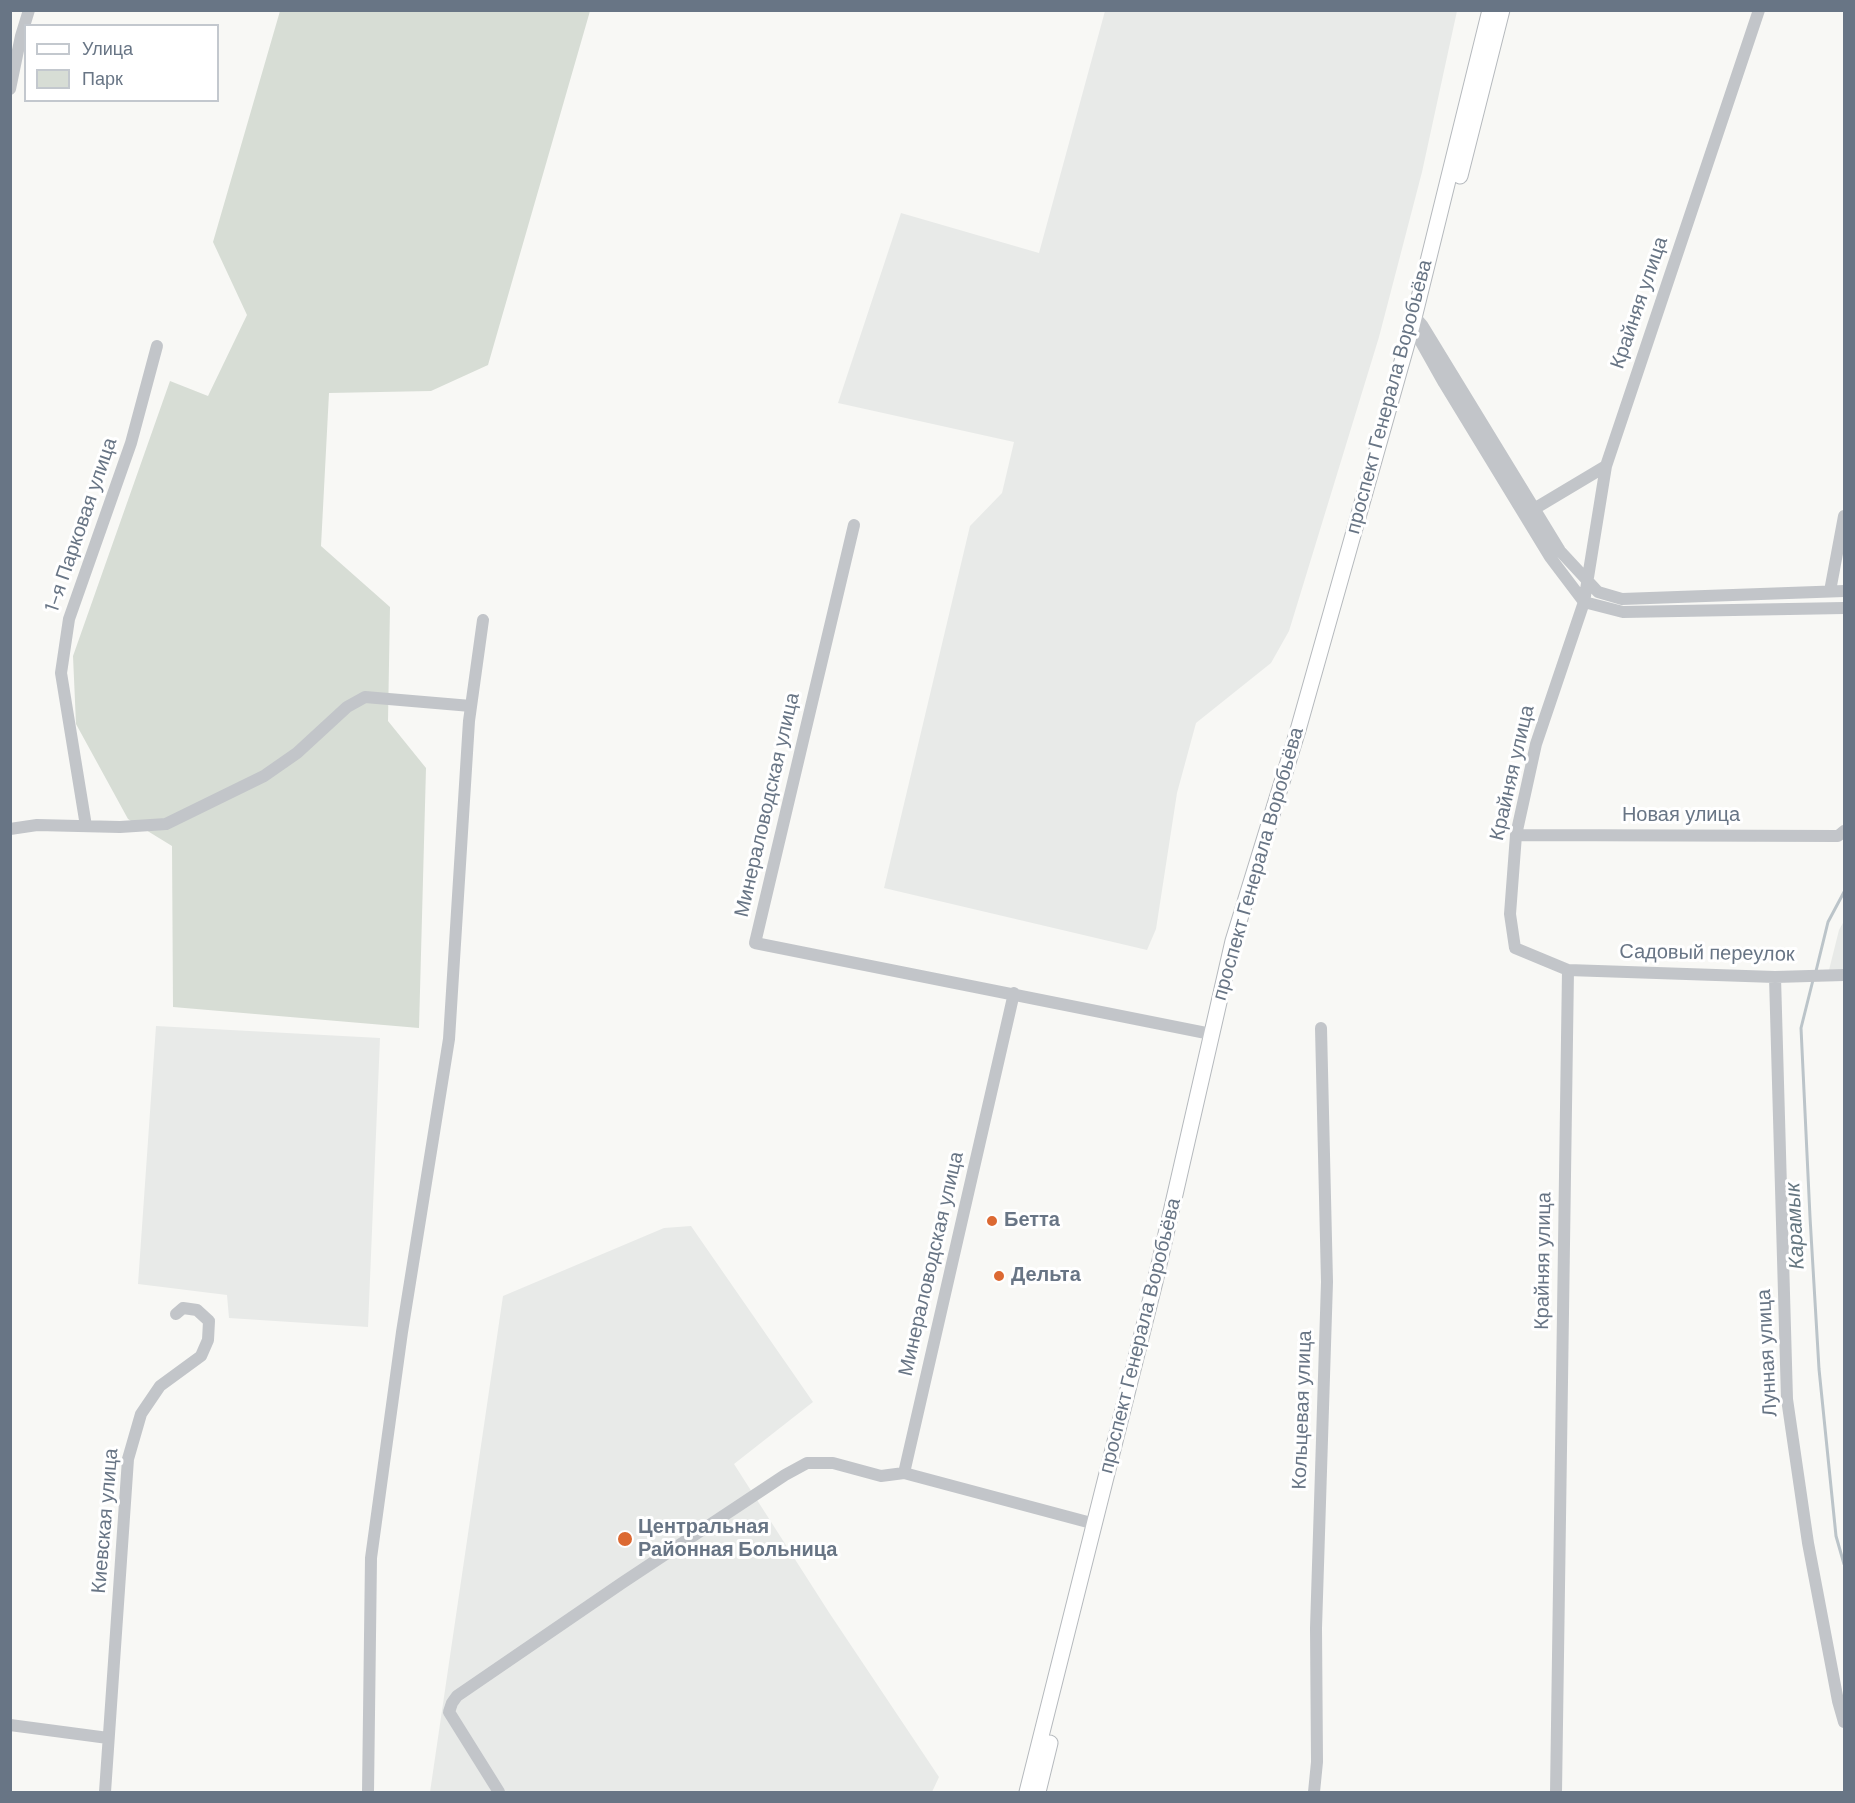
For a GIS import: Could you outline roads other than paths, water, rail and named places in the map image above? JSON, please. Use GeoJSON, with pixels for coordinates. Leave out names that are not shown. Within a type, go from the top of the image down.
{"type":"FeatureCollection","features":[{"type":"Feature","properties":{"kind":"main road","name":"проспект Генерала Воробьёва"},"geometry":{"type":"LineString","coordinates":[[1027,1792],[1155,1282],[1233,941],[1417,326],[1490,10]]}},
{"type":"Feature","properties":{"kind":"main road","name":"проспект Генерала Воробьёва"},"geometry":{"type":"LineString","coordinates":[[1038,1792],[1241,948],[1417,326],[1502,10]]}},
{"type":"Feature","properties":{"kind":"street","name":"Крайняя улица"},"geometry":{"type":"LineString","coordinates":[[1557,1792],[1568,970],[1515,948],[1510,914],[1516,835],[1536,744],[1584,602],[1606,466],[1759,10]]}},
{"type":"Feature","properties":{"kind":"street"},"geometry":{"type":"LineString","coordinates":[[10,89],[24,25]]}},
{"type":"Feature","properties":{"kind":"street"},"geometry":{"type":"LineString","coordinates":[[1417,326],[1560,551],[1598,592],[1622,600],[1845,591]]}},
{"type":"Feature","properties":{"kind":"street"},"geometry":{"type":"LineString","coordinates":[[1417,326],[1550,557],[1584,602],[1623,612],[1845,608]]}},
{"type":"Feature","properties":{"kind":"street","name":"1-я Парковая улица"},"geometry":{"type":"LineString","coordinates":[[86,826],[61,674],[69,619],[131,443],[157,346]]}},
{"type":"Feature","properties":{"kind":"street"},"geometry":{"type":"LineString","coordinates":[[1534,508],[1606,466]]}},
{"type":"Feature","properties":{"kind":"street"},"geometry":{"type":"LineString","coordinates":[[1830,591],[1845,516]]}},
{"type":"Feature","properties":{"kind":"street","name":"Минераловодская улица"},"geometry":{"type":"LineString","coordinates":[[854,525],[755,943],[1211,1034]]}},
{"type":"Feature","properties":{"kind":"street"},"geometry":{"type":"LineString","coordinates":[[368,1792],[371,1558],[402,1332],[449,1039],[471,706],[483,620]]}},
{"type":"Feature","properties":{"kind":"street"},"geometry":{"type":"LineString","coordinates":[[10,829],[37,825],[166,824],[264,776],[297,753],[347,707],[365,697],[471,706]]}},
{"type":"Feature","properties":{"kind":"street","name":"Новая улица"},"geometry":{"type":"LineString","coordinates":[[1516,835],[1838,836],[1845,831]]}},
{"type":"Feature","properties":{"kind":"street","name":"Садовый переулок"},"geometry":{"type":"LineString","coordinates":[[1568,970],[1775,977],[1845,975]]}},
{"type":"Feature","properties":{"kind":"street","name":"Лунная улица"},"geometry":{"type":"LineString","coordinates":[[1775,977],[1787,1399],[1808,1543],[1838,1701],[1845,1722]]}},
{"type":"Feature","properties":{"kind":"street","name":"Минераловодская улица"},"geometry":{"type":"LineString","coordinates":[[904,1473],[1014,993]]}},
{"type":"Feature","properties":{"kind":"street","name":"Кольцевая улица"},"geometry":{"type":"LineString","coordinates":[[1314,1792],[1317,1762],[1316,1628],[1327,1282],[1322,1028]]}},
{"type":"Feature","properties":{"kind":"street","name":"Киевская улица"},"geometry":{"type":"LineString","coordinates":[[105,1792],[128,1459],[141,1413],[160,1386],[201,1356],[208,1340],[209,1321],[197,1310],[183,1308],[176,1314]]}},
{"type":"Feature","properties":{"kind":"street"},"geometry":{"type":"LineString","coordinates":[[499,1792],[449,1712],[452,1703],[463,1692],[622,1583],[785,1475],[807,1463],[833,1463],[881,1476],[904,1473],[1095,1524]]}},
{"type":"Feature","properties":{"kind":"street"},"geometry":{"type":"LineString","coordinates":[[10,1725],[108,1738]]}},
{"type":"Feature","properties":{"kind":"waterway","name":"Карамык"},"geometry":{"type":"LineString","coordinates":[[1816,971],[1828,922],[1844,892]]}},
{"type":"Feature","properties":{"kind":"waterway","name":"Карамык"},"geometry":{"type":"LineString","coordinates":[[1813,980],[1801,1028],[1810,1217],[1819,1369],[1836,1536],[1844,1564]]}},
{"type":"Feature","properties":{"kind":"place","name":"Бетта"},"geometry":{"type":"Point","coordinates":[992,1221]}},
{"type":"Feature","properties":{"kind":"place","name":"Дельта"},"geometry":{"type":"Point","coordinates":[999,1276]}},
{"type":"Feature","properties":{"kind":"place","name":"Центральная Районная Больница"},"geometry":{"type":"Point","coordinates":[625,1539]}}]}
